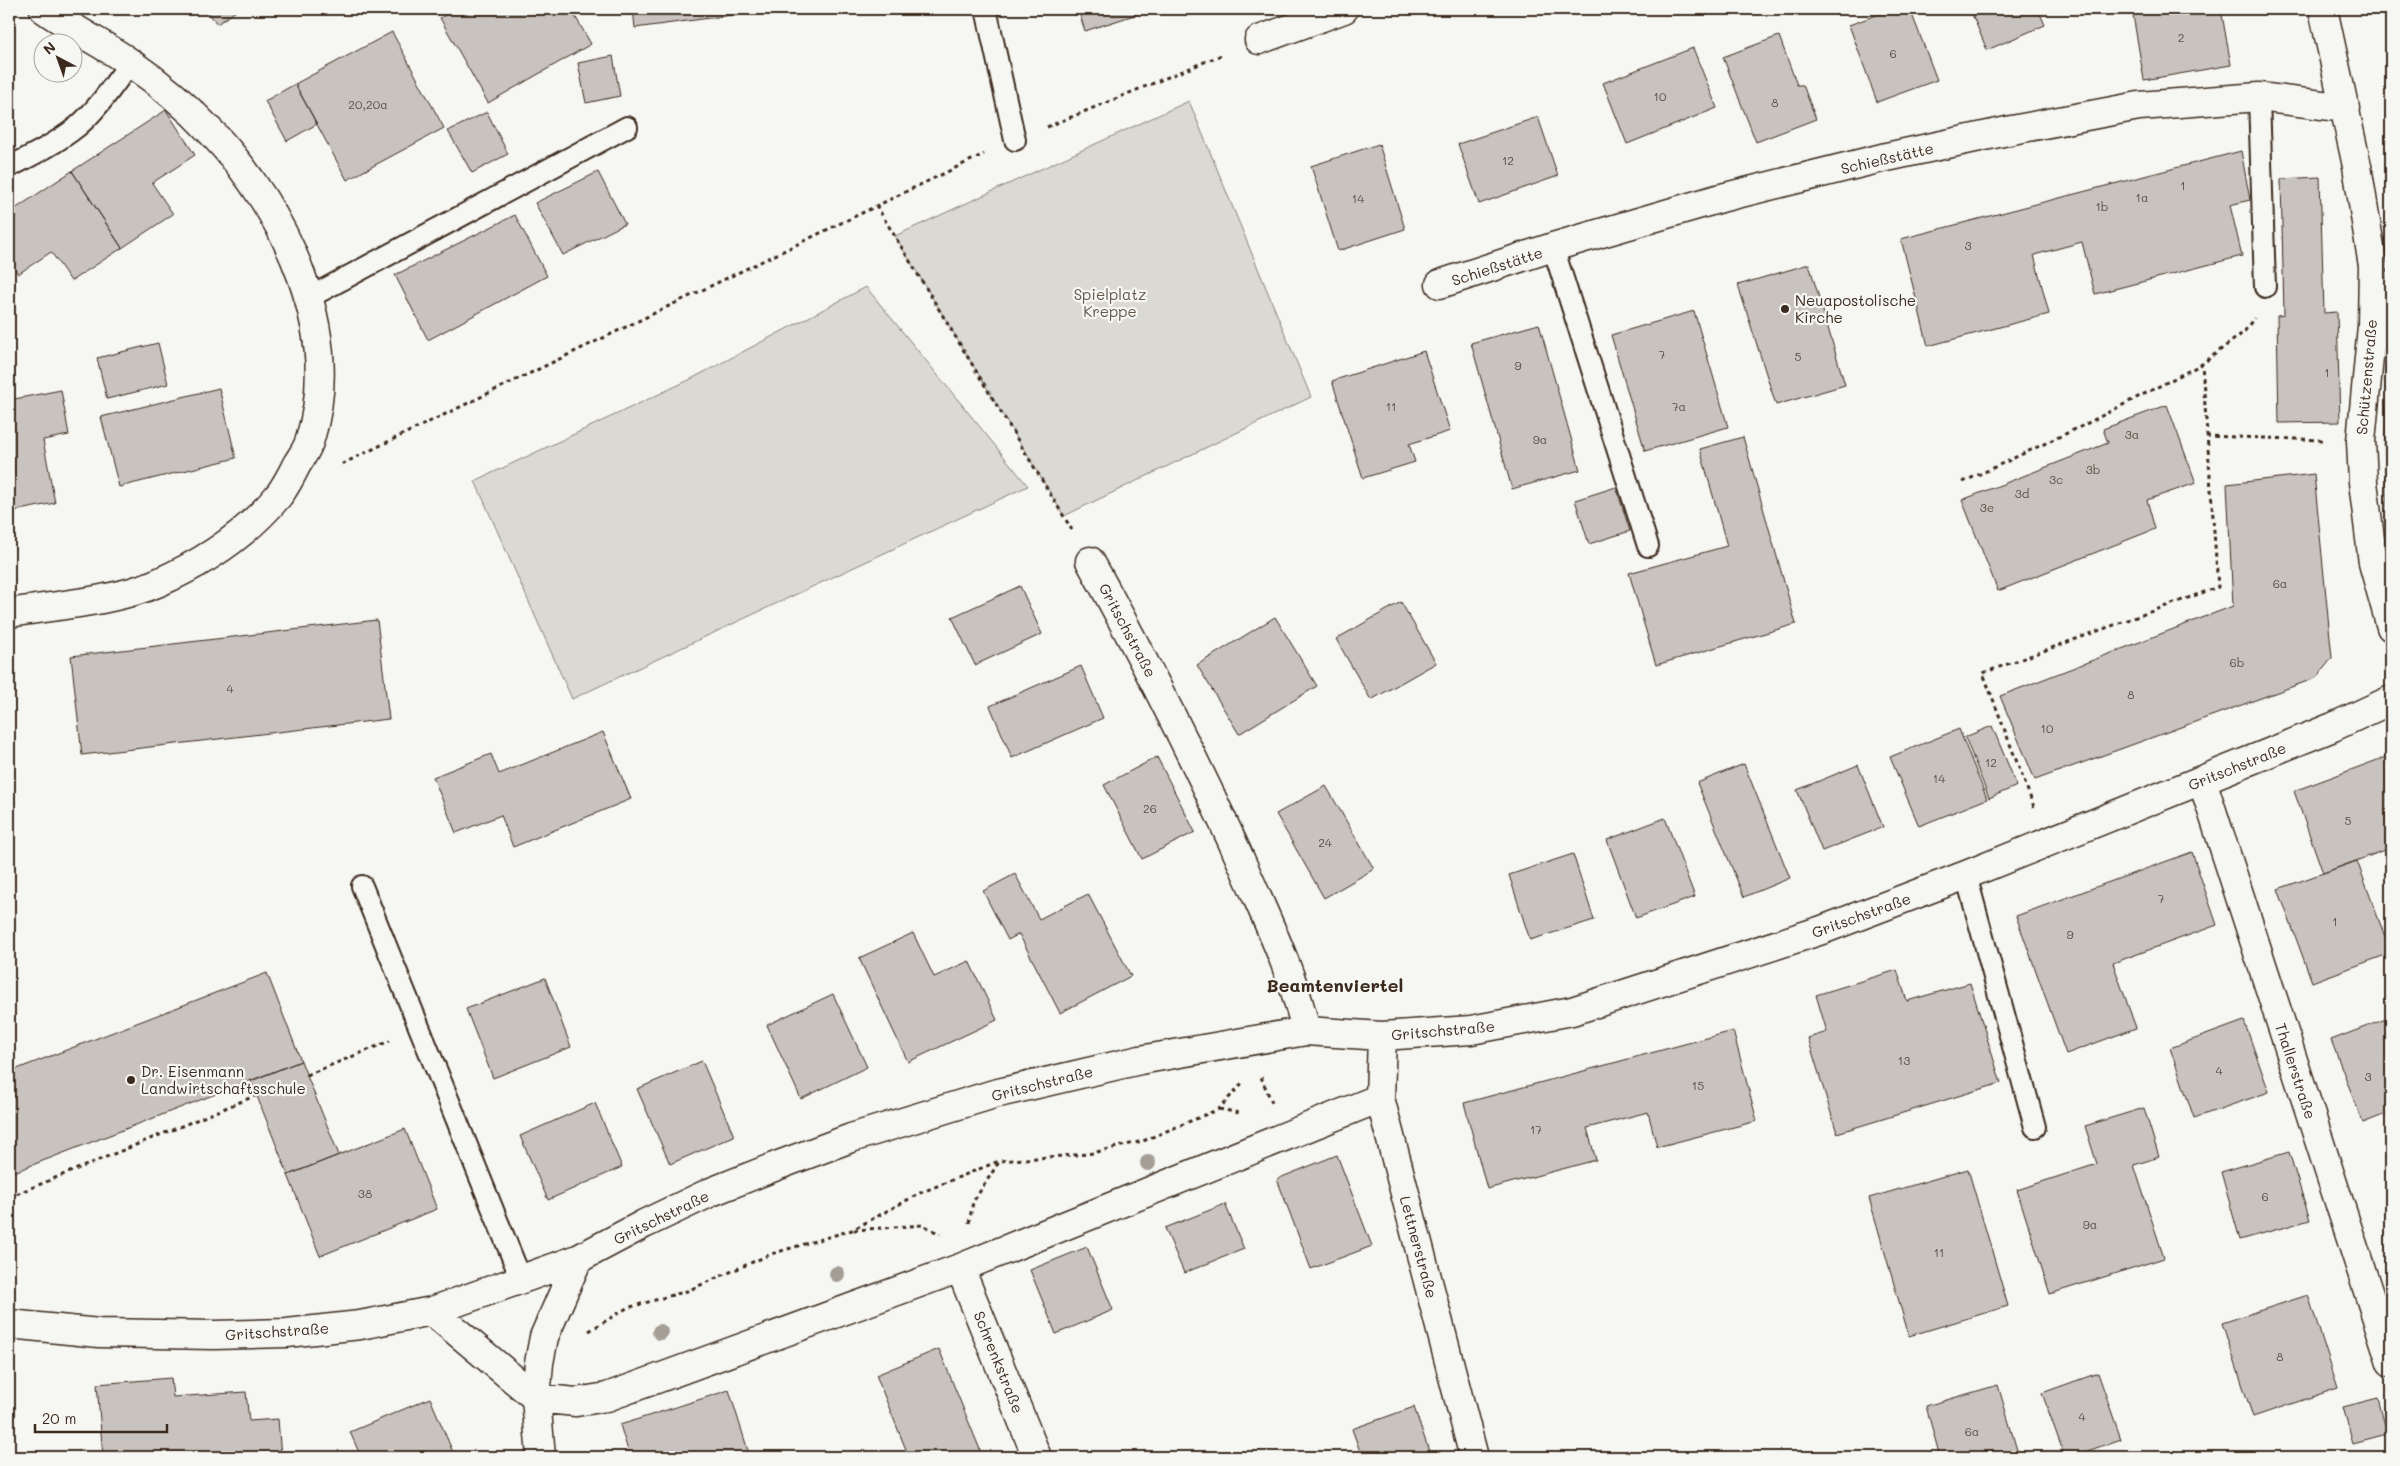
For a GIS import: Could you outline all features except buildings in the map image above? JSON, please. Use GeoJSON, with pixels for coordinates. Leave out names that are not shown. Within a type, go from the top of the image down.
{"type":"FeatureCollection","features":[{"type":"Feature","properties":{"kind":"street"},"geometry":{"type":"LineString","coordinates":[[9,613],[100,600],[155,584],[195,564],[232,540],[261,515],[280,494],[310,441],[318,397],[320,352],[310,297],[289,248],[264,200],[242,168],[213,134],[174,96],[130,63],[44,9]]}},
{"type":"Feature","properties":{"kind":"street"},"geometry":{"type":"LineString","coordinates":[[1259,40],[1344,9]]}},
{"type":"Feature","properties":{"kind":"street","name":"Schützenstraße"},"geometry":{"type":"LineString","coordinates":[[2323,9],[2358,166],[2373,266],[2372,326],[2361,441],[2362,482],[2373,564],[2391,627]]}},
{"type":"Feature","properties":{"kind":"street","name":"Schießstätte"},"geometry":{"type":"LineString","coordinates":[[1440,284],[1553,247],[1721,198],[1938,146],[2138,106],[2259,97],[2346,108]]}},
{"type":"Feature","properties":{"kind":"street","name":"Gritschstraße"},"geometry":{"type":"LineString","coordinates":[[1090,561],[1161,692],[1217,805],[1293,979],[1306,1031]]}},
{"type":"Feature","properties":{"kind":"street","name":"Gritschstraße"},"geometry":{"type":"LineString","coordinates":[[9,1324],[99,1333],[214,1335],[278,1333],[360,1325],[432,1311],[578,1259],[644,1224],[711,1192],[851,1138],[994,1094],[1066,1076],[1306,1031],[1382,1036],[1471,1030],[1572,1011],[1822,930],[1966,875],[2202,780],[2333,727],[2391,700]]}},
{"type":"Feature","properties":{"kind":"street","name":"Thallerstraße"},"geometry":{"type":"LineString","coordinates":[[2202,780],[2391,1362]]}},
{"type":"Feature","properties":{"kind":"street","name":"Lettnerstraße"},"geometry":{"type":"LineString","coordinates":[[1382,1036],[1380,1098],[1474,1457]]}},
{"type":"Feature","properties":{"kind":"street"},"geometry":{"type":"LineString","coordinates":[[432,1311],[536,1398],[576,1402],[607,1398],[966,1265],[1380,1098]]}},
{"type":"Feature","properties":{"kind":"street"},"geometry":{"type":"LineString","coordinates":[[541,1457],[536,1398],[539,1363],[544,1336],[578,1259]]}},
{"type":"Feature","properties":{"kind":"street","name":"Schrenkstraße"},"geometry":{"type":"LineString","coordinates":[[966,1265],[1037,1457]]}},
{"type":"Feature","properties":{"kind":"lane"},"geometry":{"type":"LineString","coordinates":[[986,9],[1015,140]]}},
{"type":"Feature","properties":{"kind":"lane"},"geometry":{"type":"LineString","coordinates":[[9,167],[52,145],[79,125],[100,103],[130,63]]}},
{"type":"Feature","properties":{"kind":"lane"},"geometry":{"type":"LineString","coordinates":[[2259,97],[2266,288]]}},
{"type":"Feature","properties":{"kind":"lane"},"geometry":{"type":"LineString","coordinates":[[310,297],[627,127]]}},
{"type":"Feature","properties":{"kind":"lane"},"geometry":{"type":"LineString","coordinates":[[1553,247],[1648,546]]}},
{"type":"Feature","properties":{"kind":"lane"},"geometry":{"type":"LineString","coordinates":[[1966,875],[2034,1127]]}},
{"type":"Feature","properties":{"kind":"lane"},"geometry":{"type":"LineString","coordinates":[[362,886],[522,1279]]}},
{"type":"Feature","properties":{"kind":"path"},"geometry":{"type":"LineString","coordinates":[[334,468],[876,205],[1015,140],[1259,40]]}},
{"type":"Feature","properties":{"kind":"path"},"geometry":{"type":"LineString","coordinates":[[876,205],[1090,561]]}},
{"type":"Feature","properties":{"kind":"path"},"geometry":{"type":"LineString","coordinates":[[1963,482],[2082,426],[2202,364],[2244,332],[2259,312],[2266,288]]}},
{"type":"Feature","properties":{"kind":"path"},"geometry":{"type":"LineString","coordinates":[[2048,842],[1983,673],[2218,587],[2202,364]]}},
{"type":"Feature","properties":{"kind":"path"},"geometry":{"type":"LineString","coordinates":[[2206,436],[2361,441]]}},
{"type":"Feature","properties":{"kind":"path"},"geometry":{"type":"LineString","coordinates":[[307,1075],[421,1029]]}},
{"type":"Feature","properties":{"kind":"path"},"geometry":{"type":"LineString","coordinates":[[588,1331],[627,1308],[687,1292],[771,1254],[852,1230],[920,1193],[999,1161],[1088,1154],[1143,1141],[1219,1109],[1257,1067],[1266,1038]]}},
{"type":"Feature","properties":{"kind":"path"},"geometry":{"type":"LineString","coordinates":[[9,1196],[257,1095]]}},
{"type":"Feature","properties":{"kind":"path"},"geometry":{"type":"LineString","coordinates":[[966,1265],[967,1238],[973,1202],[999,1161]]}},
{"type":"Feature","properties":{"kind":"path"},"geometry":{"type":"LineString","coordinates":[[852,1230],[924,1225],[950,1239],[966,1265]]}},
{"type":"Feature","properties":{"kind":"green space","name":"Spielplatz Kreppe"},"geometry":{"type":"Polygon","coordinates":[[[1189,101],[1311,397],[1064,516],[895,236],[1189,101]]]}},
{"type":"Feature","properties":{"kind":"green space"},"geometry":{"type":"Polygon","coordinates":[[[2391,187],[2391,307],[2388,188],[2391,187]]]}},
{"type":"Feature","properties":{"kind":"green space"},"geometry":{"type":"Polygon","coordinates":[[[866,287],[1028,486],[572,699],[475,481],[691,379],[866,287]]]}},
{"type":"Feature","properties":{"kind":"green space"},"geometry":{"type":"Polygon","coordinates":[[[2391,307],[2391,556],[2389,549],[2384,448],[2391,307]]]}},
{"type":"Feature","properties":{"kind":"place","name":"Neuapostolische Kirche"},"geometry":{"type":"Point","coordinates":[1785,309]}},
{"type":"Feature","properties":{"kind":"place","name":"Dr. Eisenmann Landwirtschaftsschule"},"geometry":{"type":"Point","coordinates":[131,1080]}},
{"type":"Feature","properties":{"kind":"district","name":"Beamtenviertel"},"geometry":{"type":"Point","coordinates":[1335,985]}}]}
